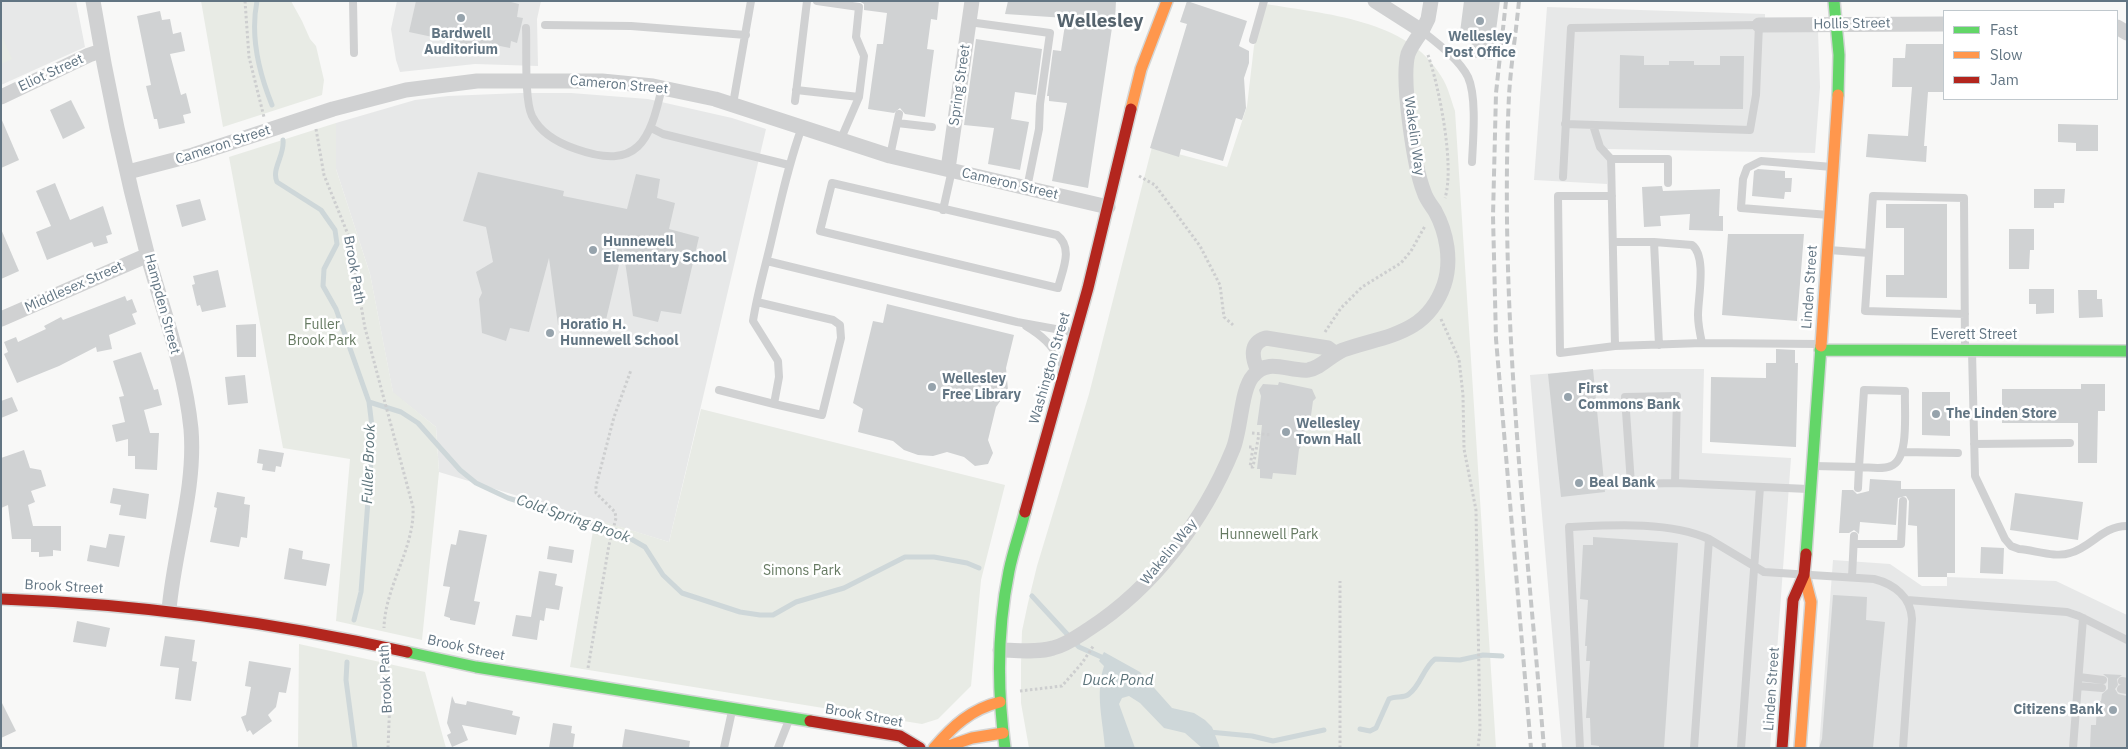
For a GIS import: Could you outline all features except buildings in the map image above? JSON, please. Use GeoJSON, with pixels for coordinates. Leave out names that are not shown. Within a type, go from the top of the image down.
{"type":"FeatureCollection","features":[{"type":"Feature","properties":{"kind":"street","name":"Hampden Street"},"geometry":{"type":"LineString","coordinates":[[93,1],[112,111],[180,372],[191,436],[188,485],[168,610]]}},
{"type":"Feature","properties":{"kind":"street","name":"Spring Street"},"geometry":{"type":"LineString","coordinates":[[950,170],[972,1]]}},
{"type":"Feature","properties":{"kind":"street","name":"Washington Street"},"geometry":{"type":"LineString","coordinates":[[1005,748],[1000,702],[1000,650],[1004,597],[1011,562],[1076,333],[1141,69],[1167,1]]}},
{"type":"Feature","properties":{"kind":"street"},"geometry":{"type":"LineString","coordinates":[[1375,1],[1422,31]]}},
{"type":"Feature","properties":{"kind":"street","name":"Wakelin Way"},"geometry":{"type":"LineString","coordinates":[[1000,650],[1046,650],[1066,643],[1109,614],[1142,587],[1183,539],[1211,493],[1233,449],[1241,422],[1248,382],[1258,371],[1272,366],[1308,370],[1336,354],[1405,331],[1418,322],[1431,308],[1443,287],[1448,258],[1443,230],[1422,186],[1409,119],[1407,60],[1428,19],[1431,1]]}},
{"type":"Feature","properties":{"kind":"street","name":"Linden Street"},"geometry":{"type":"LineString","coordinates":[[1782,748],[1794,600],[1804,575],[1834,167],[1839,74],[1834,1]]}},
{"type":"Feature","properties":{"kind":"street","name":"Hollis Street"},"geometry":{"type":"LineString","coordinates":[[1759,25],[1943,24]]}},
{"type":"Feature","properties":{"kind":"street","name":"Eliot Street"},"geometry":{"type":"LineString","coordinates":[[1,96],[101,51]]}},
{"type":"Feature","properties":{"kind":"street","name":"Cameron Street"},"geometry":{"type":"LineString","coordinates":[[128,172],[202,152],[380,96],[429,85],[477,81],[602,81],[662,87],[733,104],[890,156],[1108,207]]}},
{"type":"Feature","properties":{"kind":"street","name":"Middlesex Street"},"geometry":{"type":"LineString","coordinates":[[1,319],[148,255]]}},
{"type":"Feature","properties":{"kind":"street"},"geometry":{"type":"LineString","coordinates":[[1258,371],[1252,356],[1255,346],[1261,339],[1270,338],[1328,348],[1336,354]]}},
{"type":"Feature","properties":{"kind":"street","name":"Everett Street"},"geometry":{"type":"LineString","coordinates":[[1820,347],[2127,351]]}},
{"type":"Feature","properties":{"kind":"street","name":"Linden Street"},"geometry":{"type":"LineString","coordinates":[[1800,748],[1811,602],[1804,575]]}},
{"type":"Feature","properties":{"kind":"street","name":"Brook Street"},"geometry":{"type":"LineString","coordinates":[[1,599],[75,601],[168,610],[386,647],[476,667],[584,686],[900,736],[915,743],[920,748]]}},
{"type":"Feature","properties":{"kind":"street"},"geometry":{"type":"LineString","coordinates":[[934,748],[965,715],[980,706],[1000,702]]}},
{"type":"Feature","properties":{"kind":"street"},"geometry":{"type":"LineString","coordinates":[[943,748],[969,739],[1003,734]]}},
{"type":"Feature","properties":{"kind":"lane"},"geometry":{"type":"LineString","coordinates":[[353,1],[354,53]]}},
{"type":"Feature","properties":{"kind":"lane"},"geometry":{"type":"LineString","coordinates":[[733,104],[751,1]]}},
{"type":"Feature","properties":{"kind":"lane"},"geometry":{"type":"LineString","coordinates":[[795,101],[807,1]]}},
{"type":"Feature","properties":{"kind":"lane"},"geometry":{"type":"LineString","coordinates":[[817,1],[859,7],[856,37],[864,56],[859,97],[840,141]]}},
{"type":"Feature","properties":{"kind":"lane"},"geometry":{"type":"LineString","coordinates":[[1253,40],[1264,1]]}},
{"type":"Feature","properties":{"kind":"lane"},"geometry":{"type":"LineString","coordinates":[[969,22],[1050,33],[1040,104],[1039,129],[1027,188]]}},
{"type":"Feature","properties":{"kind":"lane"},"geometry":{"type":"LineString","coordinates":[[545,25],[631,26],[746,35]]}},
{"type":"Feature","properties":{"kind":"lane"},"geometry":{"type":"LineString","coordinates":[[1562,177],[1565,124],[1571,28],[1759,25],[1756,95],[1750,130],[1565,124]]}},
{"type":"Feature","properties":{"kind":"lane"},"geometry":{"type":"LineString","coordinates":[[526,28],[529,105],[534,119],[550,137],[566,146],[601,158],[616,157],[636,147],[651,128],[662,87]]}},
{"type":"Feature","properties":{"kind":"lane"},"geometry":{"type":"LineString","coordinates":[[1422,31],[1460,66],[1469,81],[1474,127],[1472,162]]}},
{"type":"Feature","properties":{"kind":"lane"},"geometry":{"type":"LineString","coordinates":[[796,90],[859,97]]}},
{"type":"Feature","properties":{"kind":"lane"},"geometry":{"type":"LineString","coordinates":[[890,156],[898,114]]}},
{"type":"Feature","properties":{"kind":"lane"},"geometry":{"type":"LineString","coordinates":[[897,123],[932,127]]}},
{"type":"Feature","properties":{"kind":"lane"},"geometry":{"type":"LineString","coordinates":[[1593,125],[1600,147],[1611,159],[1615,346]]}},
{"type":"Feature","properties":{"kind":"lane"},"geometry":{"type":"LineString","coordinates":[[774,404],[779,369],[775,355],[753,321],[789,165],[802,127]]}},
{"type":"Feature","properties":{"kind":"lane"},"geometry":{"type":"LineString","coordinates":[[651,128],[663,134],[789,165]]}},
{"type":"Feature","properties":{"kind":"lane"},"geometry":{"type":"LineString","coordinates":[[1611,159],[1668,159],[1668,183]]}},
{"type":"Feature","properties":{"kind":"lane"},"geometry":{"type":"LineString","coordinates":[[1830,215],[1741,208],[1742,179],[1746,168],[1761,161],[1834,167]]}},
{"type":"Feature","properties":{"kind":"lane"},"geometry":{"type":"LineString","coordinates":[[943,210],[950,170]]}},
{"type":"Feature","properties":{"kind":"lane"},"geometry":{"type":"LineString","coordinates":[[832,183],[943,210],[1057,235],[1064,243],[1066,250],[1058,288],[820,231],[832,183]]}},
{"type":"Feature","properties":{"kind":"lane"},"geometry":{"type":"LineString","coordinates":[[1612,196],[1558,196],[1560,353],[1615,346],[1702,343],[1820,347]]}},
{"type":"Feature","properties":{"kind":"lane"},"geometry":{"type":"LineString","coordinates":[[1965,314],[1865,311],[1873,196],[1964,198],[1965,314],[1974,470],[1978,486],[2002,535],[2014,548],[2070,553],[2103,532],[2127,526]]}},
{"type":"Feature","properties":{"kind":"lane"},"geometry":{"type":"LineString","coordinates":[[1613,242],[1654,242],[1692,245],[1697,250],[1700,269],[1698,317],[1702,343]]}},
{"type":"Feature","properties":{"kind":"lane"},"geometry":{"type":"LineString","coordinates":[[1654,242],[1658,345]]}},
{"type":"Feature","properties":{"kind":"lane"},"geometry":{"type":"LineString","coordinates":[[1828,250],[1869,252]]}},
{"type":"Feature","properties":{"kind":"lane"},"geometry":{"type":"LineString","coordinates":[[767,261],[1017,322],[1076,333]]}},
{"type":"Feature","properties":{"kind":"lane"},"geometry":{"type":"LineString","coordinates":[[719,390],[822,415],[841,338],[841,328],[833,320],[757,302]]}},
{"type":"Feature","properties":{"kind":"lane"},"geometry":{"type":"LineString","coordinates":[[1017,322],[1036,332],[1050,345],[1057,354],[1064,375]]}},
{"type":"Feature","properties":{"kind":"lane"},"geometry":{"type":"LineString","coordinates":[[1812,466],[1859,467],[1889,467],[1898,462],[1903,452],[1905,392],[1864,390],[1859,467],[1858,488]]}},
{"type":"Feature","properties":{"kind":"lane"},"geometry":{"type":"LineString","coordinates":[[1675,482],[1677,396],[1625,397],[1631,484],[1675,482],[1810,489]]}},
{"type":"Feature","properties":{"kind":"lane"},"geometry":{"type":"LineString","coordinates":[[1974,444],[2070,443]]}},
{"type":"Feature","properties":{"kind":"lane"},"geometry":{"type":"LineString","coordinates":[[1903,452],[1958,453]]}},
{"type":"Feature","properties":{"kind":"lane"},"geometry":{"type":"LineString","coordinates":[[1741,748],[1760,487]]}},
{"type":"Feature","properties":{"kind":"lane"},"geometry":{"type":"LineString","coordinates":[[1852,578],[1854,540],[1902,544],[1903,501]]}},
{"type":"Feature","properties":{"kind":"lane"},"geometry":{"type":"LineString","coordinates":[[1580,748],[1569,527],[1610,526],[1681,530],[1709,539],[1764,572],[1852,578],[1883,582],[1896,589],[1908,600],[1912,619],[1903,748]]}},
{"type":"Feature","properties":{"kind":"lane"},"geometry":{"type":"LineString","coordinates":[[1694,748],[1709,539]]}},
{"type":"Feature","properties":{"kind":"lane"},"geometry":{"type":"LineString","coordinates":[[1908,600],[2060,612],[2083,618],[2127,640]]}},
{"type":"Feature","properties":{"kind":"lane"},"geometry":{"type":"LineString","coordinates":[[2073,748],[2083,618]]}},
{"type":"Feature","properties":{"kind":"lane"},"geometry":{"type":"LineString","coordinates":[[2079,682],[2102,684]]}},
{"type":"Feature","properties":{"kind":"lane"},"geometry":{"type":"LineString","coordinates":[[724,748],[733,710]]}},
{"type":"Feature","properties":{"kind":"lane"},"geometry":{"type":"LineString","coordinates":[[778,748],[790,719]]}},
{"type":"Feature","properties":{"kind":"path"},"geometry":{"type":"LineString","coordinates":[[246,1],[249,57],[254,83],[264,118],[273,115]]}},
{"type":"Feature","properties":{"kind":"path"},"geometry":{"type":"LineString","coordinates":[[1428,55],[1441,104],[1448,171],[1447,192],[1444,203]]}},
{"type":"Feature","properties":{"kind":"path","name":"Brook Path"},"geometry":{"type":"LineString","coordinates":[[312,116],[324,175],[349,237],[362,315],[413,515],[410,534],[387,604],[384,624],[390,684],[388,748]]}},
{"type":"Feature","properties":{"kind":"path"},"geometry":{"type":"LineString","coordinates":[[1139,176],[1155,185],[1200,246],[1220,285],[1224,317],[1233,325]]}},
{"type":"Feature","properties":{"kind":"path"},"geometry":{"type":"LineString","coordinates":[[1318,346],[1326,329],[1341,308],[1362,287],[1401,263],[1411,251],[1428,220]]}},
{"type":"Feature","properties":{"kind":"path"},"geometry":{"type":"LineString","coordinates":[[1431,308],[1444,322],[1459,359],[1463,395],[1464,449],[1476,510],[1480,729],[1478,748]]}},
{"type":"Feature","properties":{"kind":"path"},"geometry":{"type":"LineString","coordinates":[[584,686],[609,544],[616,518],[615,512],[596,492],[596,486],[614,417],[631,370]]}},
{"type":"Feature","properties":{"kind":"path"},"geometry":{"type":"LineString","coordinates":[[1248,432],[1271,435]]}},
{"type":"Feature","properties":{"kind":"path"},"geometry":{"type":"LineString","coordinates":[[1246,446],[1253,447],[1250,466],[1253,467],[1259,434]]}},
{"type":"Feature","properties":{"kind":"path"},"geometry":{"type":"LineString","coordinates":[[1340,581],[1340,748]]}},
{"type":"Feature","properties":{"kind":"path"},"geometry":{"type":"LineString","coordinates":[[1020,691],[1059,688],[1066,683],[1082,663],[1098,638]]}},
{"type":"Feature","properties":{"kind":"shaded area"},"geometry":{"type":"Polygon","coordinates":[[[1,1],[76,1],[85,47],[1,85],[1,1]]]}},
{"type":"Feature","properties":{"kind":"shaded area"},"geometry":{"type":"Polygon","coordinates":[[[397,1],[541,1],[537,19],[538,66],[475,64],[400,72],[391,29],[397,1]]]}},
{"type":"Feature","properties":{"kind":"shaded area"},"geometry":{"type":"Polygon","coordinates":[[[1547,7],[1765,14],[1765,31],[1818,31],[1820,87],[1815,153],[1607,149],[1607,184],[1534,180],[1547,7]]]}},
{"type":"Feature","properties":{"kind":"shaded area","name":"Horatio H. Hunnewell School"},"geometry":{"type":"Polygon","coordinates":[[[571,93],[648,99],[732,118],[766,129],[669,542],[439,472],[436,427],[393,393],[370,274],[336,169],[336,123],[415,100],[448,96],[571,93]]]}},
{"type":"Feature","properties":{"kind":"shaded area"},"geometry":{"type":"Polygon","coordinates":[[[1603,369],[1704,369],[1702,453],[1791,458],[1770,748],[1562,748],[1530,375],[1603,369]]]}},
{"type":"Feature","properties":{"kind":"shaded area"},"geometry":{"type":"Polygon","coordinates":[[[1833,560],[1890,564],[1922,586],[1947,586],[1947,577],[2056,581],[2127,615],[2127,748],[1819,748],[1833,560]]]}},
{"type":"Feature","properties":{"kind":"green space"},"geometry":{"type":"Polygon","coordinates":[[[201,1],[291,1],[310,39],[316,46],[324,80],[322,95],[223,127],[201,1]]]}},
{"type":"Feature","properties":{"kind":"green space","name":"Hunnewell Park"},"geometry":{"type":"Polygon","coordinates":[[[1266,4],[1313,11],[1363,22],[1408,42],[1426,57],[1441,76],[1455,111],[1496,748],[1029,748],[1021,703],[1022,631],[1037,566],[1089,394],[1152,147],[1227,167],[1247,106],[1254,46],[1266,4]]]}},
{"type":"Feature","properties":{"kind":"green space"},"geometry":{"type":"Polygon","coordinates":[[[1,34],[12,59],[1,64],[1,34]]]}},
{"type":"Feature","properties":{"kind":"green space","name":"Fuller Brook Park"},"geometry":{"type":"Polygon","coordinates":[[[336,123],[336,169],[370,274],[393,392],[436,427],[439,472],[422,640],[336,621],[350,459],[283,448],[229,157],[336,123]]]}},
{"type":"Feature","properties":{"kind":"green space","name":"Simons Park"},"geometry":{"type":"Polygon","coordinates":[[[701,409],[1005,485],[981,580],[971,686],[938,719],[922,724],[570,667],[595,519],[669,542],[701,409]]]}},
{"type":"Feature","properties":{"kind":"green space"},"geometry":{"type":"Polygon","coordinates":[[[299,644],[425,672],[446,748],[298,748],[299,644]]]}},
{"type":"Feature","properties":{"kind":"water","name":"Duck Pond"},"geometry":{"type":"Polygon","coordinates":[[[1104,652],[1140,672],[1172,708],[1194,713],[1205,720],[1212,727],[1220,748],[1202,748],[1185,733],[1164,728],[1140,703],[1129,696],[1122,698],[1119,704],[1135,748],[1105,748],[1100,707],[1101,676],[1104,666],[1099,661],[1104,652]]]}},
{"type":"Feature","properties":{"kind":"waterway","name":"Fuller Brook"},"geometry":{"type":"LineString","coordinates":[[257,1],[255,41],[263,80],[272,105]]}},
{"type":"Feature","properties":{"kind":"waterway","name":"Fuller Brook"},"geometry":{"type":"LineString","coordinates":[[283,140],[276,172],[277,182],[321,210],[335,230],[337,244],[324,269],[323,286],[336,309],[369,402],[373,435],[361,592],[354,620]]}},
{"type":"Feature","properties":{"kind":"waterway","name":"Cold Spring Brook"},"geometry":{"type":"LineString","coordinates":[[369,402],[401,412],[418,423],[460,470],[476,483],[508,498],[619,532],[645,547],[663,575],[682,593],[740,612],[773,615],[796,602],[844,588],[905,557],[934,557],[967,563],[979,568]]}},
{"type":"Feature","properties":{"kind":"waterway","name":"Cold Spring Brook"},"geometry":{"type":"LineString","coordinates":[[1032,596],[1079,647],[1106,659]]}},
{"type":"Feature","properties":{"kind":"waterway","name":"Cold Spring Brook"},"geometry":{"type":"LineString","coordinates":[[1360,729],[1370,731],[1376,728],[1389,699],[1409,694],[1435,659],[1460,660],[1483,655],[1502,656]]}},
{"type":"Feature","properties":{"kind":"waterway","name":"Fuller Brook"},"geometry":{"type":"LineString","coordinates":[[347,662],[346,680],[355,748]]}},
{"type":"Feature","properties":{"kind":"waterway","name":"Cold Spring Brook"},"geometry":{"type":"LineString","coordinates":[[1209,732],[1252,736],[1273,741],[1324,730]]}},
{"type":"Feature","properties":{"kind":"railway"},"geometry":{"type":"LineString","coordinates":[[1506,1],[1496,93],[1493,216],[1496,339],[1531,748]]}},
{"type":"Feature","properties":{"kind":"railway"},"geometry":{"type":"LineString","coordinates":[[1519,1],[1509,95],[1508,258],[1511,340],[1522,504],[1544,748]]}},
{"type":"Feature","properties":{"kind":"traffic: fast"},"geometry":{"type":"LineString","coordinates":[[1834,1],[1839,55],[1838,95]]}},
{"type":"Feature","properties":{"kind":"traffic: fast"},"geometry":{"type":"LineString","coordinates":[[1806,554],[1821,346]]}},
{"type":"Feature","properties":{"kind":"traffic: fast"},"geometry":{"type":"LineString","coordinates":[[1820,350],[2127,351]]}},
{"type":"Feature","properties":{"kind":"traffic: fast"},"geometry":{"type":"LineString","coordinates":[[1005,748],[1000,682],[1000,637],[1005,593],[1025,512]]}},
{"type":"Feature","properties":{"kind":"traffic: fast"},"geometry":{"type":"LineString","coordinates":[[407,652],[476,667],[810,721]]}},
{"type":"Feature","properties":{"kind":"traffic: slow"},"geometry":{"type":"LineString","coordinates":[[1131,109],[1141,69],[1167,1]]}},
{"type":"Feature","properties":{"kind":"traffic: slow"},"geometry":{"type":"LineString","coordinates":[[1821,346],[1838,95]]}},
{"type":"Feature","properties":{"kind":"traffic: slow"},"geometry":{"type":"LineString","coordinates":[[1800,748],[1811,602],[1804,575]]}},
{"type":"Feature","properties":{"kind":"traffic: slow"},"geometry":{"type":"LineString","coordinates":[[934,748],[963,719],[980,709],[1000,702]]}},
{"type":"Feature","properties":{"kind":"traffic: slow"},"geometry":{"type":"LineString","coordinates":[[943,748],[972,738],[1003,733]]}},
{"type":"Feature","properties":{"kind":"traffic: jam"},"geometry":{"type":"LineString","coordinates":[[1025,512],[1088,288],[1131,109]]}},
{"type":"Feature","properties":{"kind":"traffic: jam"},"geometry":{"type":"LineString","coordinates":[[1782,748],[1793,600],[1804,575],[1806,554]]}},
{"type":"Feature","properties":{"kind":"traffic: jam"},"geometry":{"type":"LineString","coordinates":[[1,599],[103,605],[205,616],[256,623],[407,652]]}},
{"type":"Feature","properties":{"kind":"traffic: jam"},"geometry":{"type":"LineString","coordinates":[[810,721],[900,736],[920,748]]}},
{"type":"Feature","properties":{"kind":"place","name":"Bardwell Auditorium"},"geometry":{"type":"Point","coordinates":[461,18]}},
{"type":"Feature","properties":{"kind":"place","name":"Wellesley Post Office"},"geometry":{"type":"Point","coordinates":[1480,21]}},
{"type":"Feature","properties":{"kind":"place","name":"Hunnewell Elementary School"},"geometry":{"type":"Point","coordinates":[593,250]}},
{"type":"Feature","properties":{"kind":"place","name":"Horatio H. Hunnewell School"},"geometry":{"type":"Point","coordinates":[550,333]}},
{"type":"Feature","properties":{"kind":"place","name":"Wellesley Free Library"},"geometry":{"type":"Point","coordinates":[932,387]}},
{"type":"Feature","properties":{"kind":"place","name":"First Commons Bank"},"geometry":{"type":"Point","coordinates":[1568,397]}},
{"type":"Feature","properties":{"kind":"place","name":"The Linden Store"},"geometry":{"type":"Point","coordinates":[1936,414]}},
{"type":"Feature","properties":{"kind":"place","name":"Wellesley Town Hall"},"geometry":{"type":"Point","coordinates":[1286,432]}},
{"type":"Feature","properties":{"kind":"place","name":"Beal Bank"},"geometry":{"type":"Point","coordinates":[1579,483]}},
{"type":"Feature","properties":{"kind":"place","name":"Citizens Bank"},"geometry":{"type":"Point","coordinates":[2113,710]}},
{"type":"Feature","properties":{"kind":"district","name":"Wellesley"},"geometry":{"type":"Point","coordinates":[1100,22]}}]}
